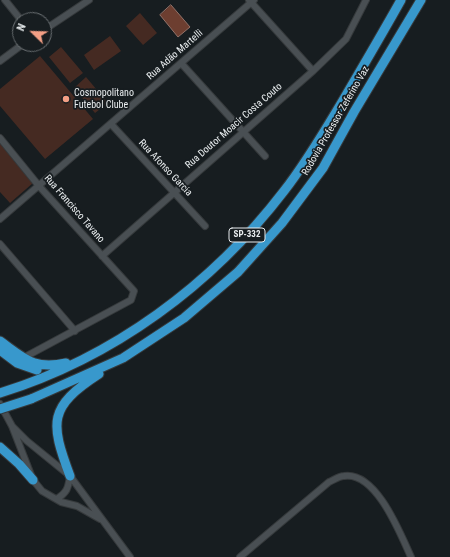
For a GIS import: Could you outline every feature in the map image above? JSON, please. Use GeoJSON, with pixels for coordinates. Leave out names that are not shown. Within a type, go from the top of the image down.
{"type":"FeatureCollection","features":[{"type":"Feature","properties":{"kind":"highway","name":"Rodovia Professor Zeferino Vaz"},"geometry":{"type":"LineString","coordinates":[[0,393],[15,389],[54,373],[83,360],[121,339],[167,307],[212,270],[254,228],[284,191],[317,143],[401,0]]}},
{"type":"Feature","properties":{"kind":"highway","name":"Rodovia Professor Zeferino Vaz"},"geometry":{"type":"LineString","coordinates":[[0,409],[31,399],[123,358],[190,313],[238,272],[282,223],[323,168],[354,112],[421,0]]}},
{"type":"Feature","properties":{"kind":"highway"},"geometry":{"type":"LineString","coordinates":[[0,341],[23,358],[37,364],[47,366],[83,360]]}},
{"type":"Feature","properties":{"kind":"highway"},"geometry":{"type":"LineString","coordinates":[[0,350],[16,363],[30,368],[54,373]]}},
{"type":"Feature","properties":{"kind":"highway"},"geometry":{"type":"LineString","coordinates":[[70,476],[62,453],[57,430],[57,416],[64,402],[75,391],[123,358]]}},
{"type":"Feature","properties":{"kind":"highway"},"geometry":{"type":"LineString","coordinates":[[0,447],[19,464],[33,480]]}},
{"type":"Feature","properties":{"kind":"street"},"geometry":{"type":"LineString","coordinates":[[5,0],[15,12]]}},
{"type":"Feature","properties":{"kind":"street"},"geometry":{"type":"LineString","coordinates":[[52,25],[89,0]]}},
{"type":"Feature","properties":{"kind":"street","name":"Rua Doutor Moacir Costa Couto"},"geometry":{"type":"LineString","coordinates":[[102,256],[313,71],[346,39],[366,0]]}},
{"type":"Feature","properties":{"kind":"street"},"geometry":{"type":"LineString","coordinates":[[252,1],[313,71]]}},
{"type":"Feature","properties":{"kind":"street","name":"Rua Adão Martelli"},"geometry":{"type":"LineString","coordinates":[[0,220],[252,1]]}},
{"type":"Feature","properties":{"kind":"street"},"geometry":{"type":"LineString","coordinates":[[0,60],[12,52]]}},
{"type":"Feature","properties":{"kind":"street"},"geometry":{"type":"LineString","coordinates":[[181,63],[265,156]]}},
{"type":"Feature","properties":{"kind":"street","name":"Rua Afonso Garcia"},"geometry":{"type":"LineString","coordinates":[[111,124],[205,226]]}},
{"type":"Feature","properties":{"kind":"street","name":"Rua Francisco Tavano"},"geometry":{"type":"LineString","coordinates":[[0,138],[39,186],[134,291],[131,300],[75,331]]}},
{"type":"Feature","properties":{"kind":"street"},"geometry":{"type":"LineString","coordinates":[[0,244],[75,331],[23,358]]}},
{"type":"Feature","properties":{"kind":"street"},"geometry":{"type":"LineString","coordinates":[[0,404],[12,426],[33,480],[42,491],[62,502],[77,506],[104,523]]}},
{"type":"Feature","properties":{"kind":"street"},"geometry":{"type":"LineString","coordinates":[[12,426],[26,441],[70,476],[130,557]]}},
{"type":"Feature","properties":{"kind":"street"},"geometry":{"type":"LineString","coordinates":[[57,499],[65,493],[68,488],[70,476]]}},
{"type":"Feature","properties":{"kind":"street"},"geometry":{"type":"LineString","coordinates":[[240,557],[329,482],[343,476],[355,476],[370,486],[387,506],[412,557]]}},
{"type":"Feature","properties":{"kind":"shaded area"},"geometry":{"type":"Polygon","coordinates":[[[171,5],[190,27],[178,37],[160,15],[171,5]]]}},
{"type":"Feature","properties":{"kind":"shaded area"},"geometry":{"type":"Polygon","coordinates":[[[140,13],[157,33],[143,45],[126,26],[140,13]]]}},
{"type":"Feature","properties":{"kind":"shaded area"},"geometry":{"type":"Polygon","coordinates":[[[110,36],[121,51],[94,70],[84,55],[110,36]]]}},
{"type":"Feature","properties":{"kind":"shaded area"},"geometry":{"type":"Polygon","coordinates":[[[61,47],[83,73],[70,83],[49,57],[61,47]]]}},
{"type":"Feature","properties":{"kind":"shaded area"},"geometry":{"type":"Polygon","coordinates":[[[40,56],[93,119],[45,159],[0,106],[0,89],[40,56]]]}},
{"type":"Feature","properties":{"kind":"shaded area"},"geometry":{"type":"Polygon","coordinates":[[[86,77],[108,103],[95,113],[74,88],[86,77]]]}},
{"type":"Feature","properties":{"kind":"shaded area"},"geometry":{"type":"Polygon","coordinates":[[[0,143],[33,183],[10,203],[0,192],[0,143]]]}},
{"type":"Feature","properties":{"kind":"place","name":"Cosmopolitano Futebol Clube"},"geometry":{"type":"Point","coordinates":[66,99]}}]}
